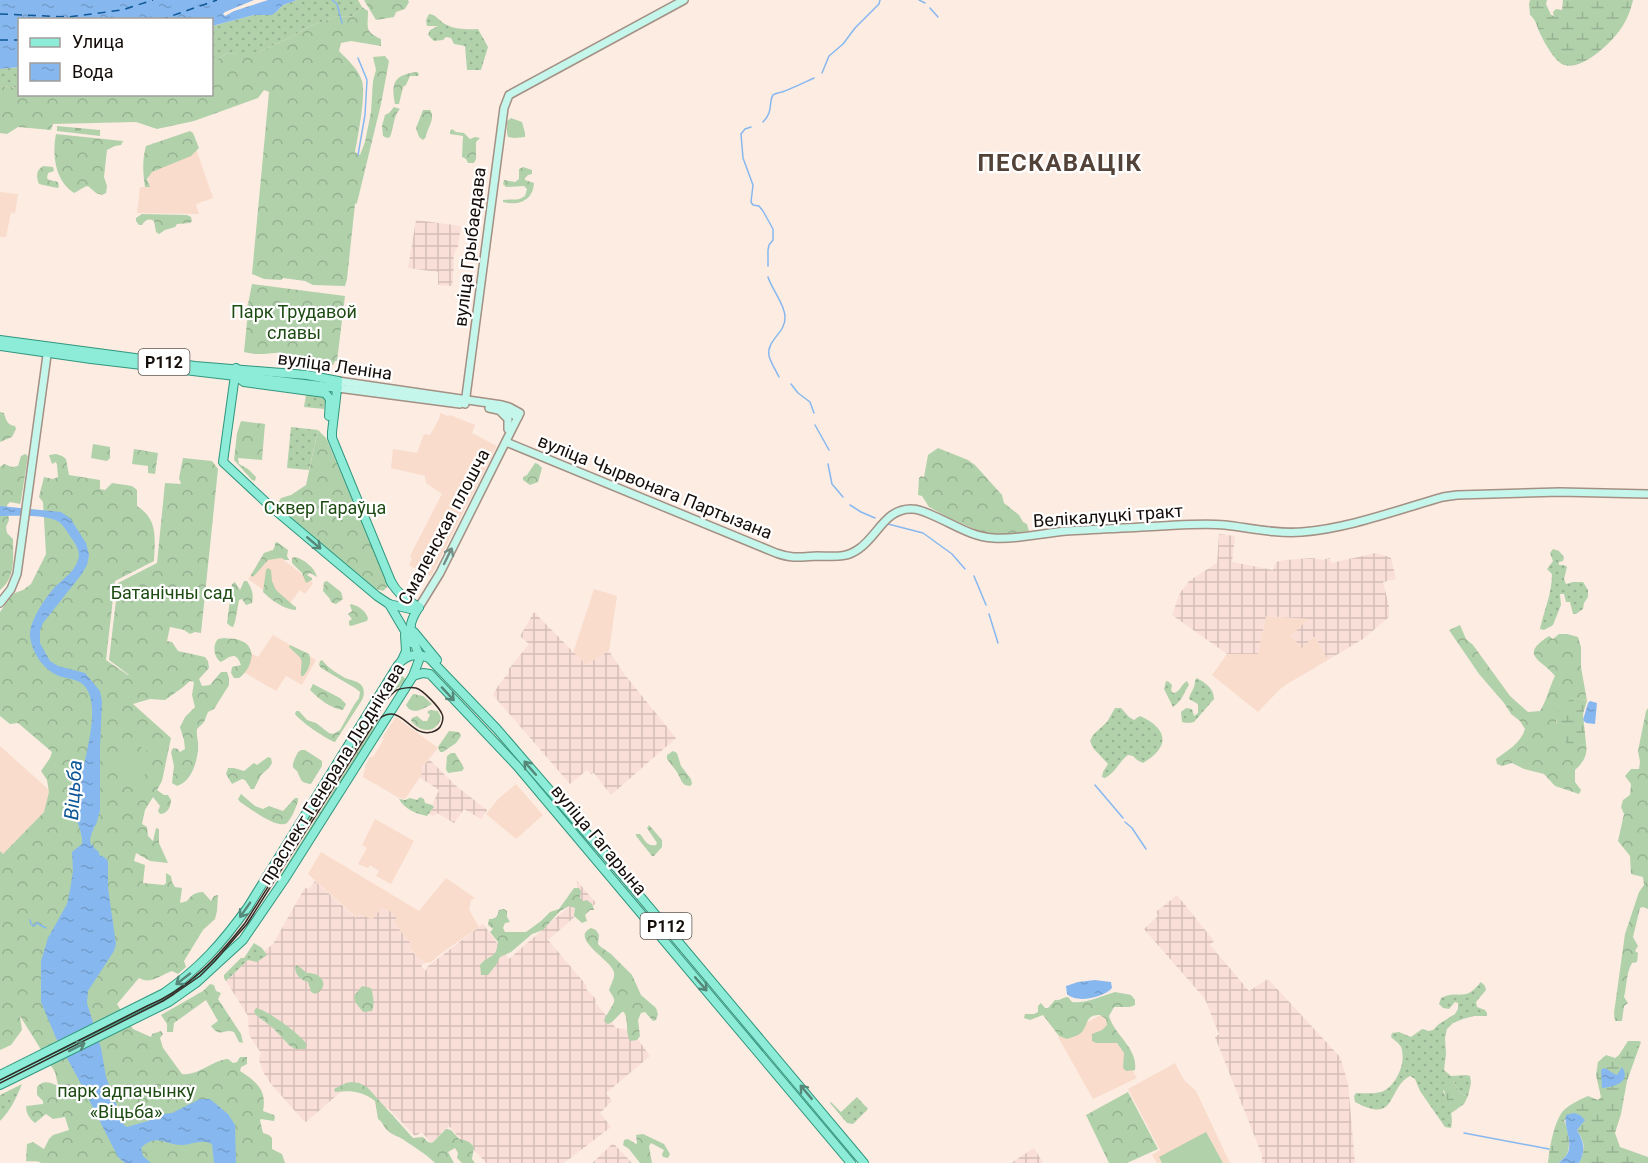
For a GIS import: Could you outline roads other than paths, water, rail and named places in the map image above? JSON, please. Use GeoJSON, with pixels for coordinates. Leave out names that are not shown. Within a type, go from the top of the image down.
{"type":"FeatureCollection","features":[{"type":"Feature","properties":{"kind":"main road","name":"вуліца Леніна"},"geometry":{"type":"LineString","coordinates":[[0,340],[47,350]]}},
{"type":"Feature","properties":{"kind":"main road","name":"вуліца Леніна"},"geometry":{"type":"LineString","coordinates":[[0,346],[235,372],[307,375],[338,385]]}},
{"type":"Feature","properties":{"kind":"main road"},"geometry":{"type":"LineString","coordinates":[[235,372],[244,382],[327,394],[330,399],[328,431],[332,445],[387,576],[403,597],[419,607]]}},
{"type":"Feature","properties":{"kind":"main road","name":"Р112"},"geometry":{"type":"LineString","coordinates":[[235,372],[224,462],[270,506],[389,604],[407,628]]}},
{"type":"Feature","properties":{"kind":"main road"},"geometry":{"type":"LineString","coordinates":[[338,385],[332,438],[392,584],[389,595],[380,598]]}},
{"type":"Feature","properties":{"kind":"main road"},"geometry":{"type":"LineString","coordinates":[[389,604],[410,609],[419,607]]}},
{"type":"Feature","properties":{"kind":"main road","name":"Смаленская плошча"},"geometry":{"type":"LineString","coordinates":[[407,628],[419,607]]}},
{"type":"Feature","properties":{"kind":"main road"},"geometry":{"type":"LineString","coordinates":[[402,660],[406,651],[407,628]]}},
{"type":"Feature","properties":{"kind":"main road","name":"вуліца Гагарына"},"geometry":{"type":"LineString","coordinates":[[407,628],[434,680],[517,766],[851,1163]]}},
{"type":"Feature","properties":{"kind":"main road","name":"вуліца Гагарына"},"geometry":{"type":"LineString","coordinates":[[407,628],[469,701]]}},
{"type":"Feature","properties":{"kind":"main road","name":"вуліца Гагарына"},"geometry":{"type":"LineString","coordinates":[[419,655],[429,658],[497,729],[864,1163]]}},
{"type":"Feature","properties":{"kind":"main road","name":"праспект Генерала Люднікава"},"geometry":{"type":"LineString","coordinates":[[0,1075],[164,993],[208,958],[231,930],[262,885],[402,660],[409,656],[419,655],[413,676],[284,880],[243,940],[196,983],[169,1002],[0,1085]]}},
{"type":"Feature","properties":{"kind":"main road"},"geometry":{"type":"LineString","coordinates":[[413,676],[427,673],[434,680]]}},
{"type":"Feature","properties":{"kind":"main road"},"geometry":{"type":"LineString","coordinates":[[489,736],[497,729]]}},
{"type":"Feature","properties":{"kind":"main road"},"geometry":{"type":"LineString","coordinates":[[644,918],[652,911]]}},
{"type":"Feature","properties":{"kind":"main road"},"geometry":{"type":"LineString","coordinates":[[231,930],[243,940]]}},
{"type":"Feature","properties":{"kind":"main road"},"geometry":{"type":"LineString","coordinates":[[759,1053],[767,1046]]}},
{"type":"Feature","properties":{"kind":"street","name":"вуліца Грыбаедава"},"geometry":{"type":"LineString","coordinates":[[465,402],[504,108],[509,94],[684,0]]}},
{"type":"Feature","properties":{"kind":"street"},"geometry":{"type":"LineString","coordinates":[[0,603],[17,574],[47,350]]}},
{"type":"Feature","properties":{"kind":"street","name":"вуліца Леніна"},"geometry":{"type":"LineString","coordinates":[[338,385],[502,405],[517,414]]}},
{"type":"Feature","properties":{"kind":"street","name":"вуліца Леніна"},"geometry":{"type":"LineString","coordinates":[[465,402],[517,414]]}},
{"type":"Feature","properties":{"kind":"street"},"geometry":{"type":"LineString","coordinates":[[493,408],[508,419],[506,442]]}},
{"type":"Feature","properties":{"kind":"street"},"geometry":{"type":"LineString","coordinates":[[508,429],[517,414]]}},
{"type":"Feature","properties":{"kind":"street","name":"Смаленская плошча"},"geometry":{"type":"LineString","coordinates":[[419,607],[440,573],[506,442],[517,414]]}},
{"type":"Feature","properties":{"kind":"street","name":"вуліца Чырвонага Партызана"},"geometry":{"type":"LineString","coordinates":[[506,442],[776,554],[794,558]]}},
{"type":"Feature","properties":{"kind":"street","name":"Велікалуцкі тракт"},"geometry":{"type":"LineString","coordinates":[[794,558],[838,557],[851,554],[861,548],[888,518],[903,510],[911,509],[924,512],[981,536],[993,538],[1066,531],[1184,525],[1223,525],[1296,532],[1351,523],[1457,495],[1560,492],[1648,494]]}},
{"type":"Feature","properties":{"kind":"water"},"geometry":{"type":"Polygon","coordinates":[[[0,0],[254,0],[225,12],[223,14],[225,16],[268,0],[297,0],[283,5],[272,15],[254,15],[213,26],[213,18],[18,18],[18,67],[0,69],[0,0]]]}},
{"type":"Feature","properties":{"kind":"water"},"geometry":{"type":"Polygon","coordinates":[[[0,506],[61,512],[70,518],[86,543],[89,555],[87,565],[81,575],[43,623],[40,643],[50,661],[58,666],[85,673],[100,691],[102,701],[100,811],[90,840],[99,855],[108,861],[108,888],[116,944],[114,951],[88,991],[87,1003],[101,1048],[106,1077],[124,1125],[127,1127],[162,1114],[172,1113],[200,1099],[210,1099],[228,1114],[235,1125],[236,1163],[214,1163],[212,1144],[201,1142],[177,1145],[157,1140],[141,1148],[143,1156],[151,1163],[125,1163],[118,1157],[56,1038],[41,1002],[41,961],[48,938],[67,904],[73,871],[72,852],[82,844],[77,808],[90,738],[92,710],[84,685],[76,680],[56,675],[45,667],[33,649],[30,636],[32,624],[42,604],[76,566],[79,556],[77,548],[66,530],[54,519],[0,516],[0,506]]]}},
{"type":"Feature","properties":{"kind":"water"},"geometry":{"type":"Polygon","coordinates":[[[1590,701],[1597,703],[1595,724],[1586,723],[1583,720],[1590,701]]]}},
{"type":"Feature","properties":{"kind":"water"},"geometry":{"type":"Polygon","coordinates":[[[1095,980],[1111,982],[1112,988],[1103,994],[1084,999],[1077,999],[1067,994],[1066,986],[1095,980]]]}},
{"type":"Feature","properties":{"kind":"water"},"geometry":{"type":"Polygon","coordinates":[[[1622,1067],[1625,1072],[1623,1080],[1616,1085],[1602,1088],[1601,1070],[1604,1068],[1617,1075],[1622,1067]]]}},
{"type":"Feature","properties":{"kind":"water"},"geometry":{"type":"Polygon","coordinates":[[[1574,1113],[1585,1120],[1577,1130],[1583,1143],[1583,1154],[1579,1163],[1559,1163],[1566,1156],[1569,1146],[1566,1115],[1574,1113]]]}},
{"type":"Feature","properties":{"kind":"waterway"},"geometry":{"type":"LineString","coordinates":[[332,0],[337,4],[342,23]]}},
{"type":"Feature","properties":{"kind":"waterway"},"geometry":{"type":"LineString","coordinates":[[822,73],[829,56],[843,44],[879,4],[880,0]]}},
{"type":"Feature","properties":{"kind":"waterway"},"geometry":{"type":"LineString","coordinates":[[919,0],[925,3]]}},
{"type":"Feature","properties":{"kind":"waterway"},"geometry":{"type":"LineString","coordinates":[[930,8],[938,17]]}},
{"type":"Feature","properties":{"kind":"waterway"},"geometry":{"type":"LineString","coordinates":[[358,58],[367,80],[365,115],[358,155]]}},
{"type":"Feature","properties":{"kind":"waterway"},"geometry":{"type":"LineString","coordinates":[[763,122],[770,111],[773,95],[814,78]]}},
{"type":"Feature","properties":{"kind":"waterway"},"geometry":{"type":"LineString","coordinates":[[751,127],[745,129],[741,134],[743,158],[753,185],[751,202],[759,206],[773,229],[773,240],[768,250],[768,266]]}},
{"type":"Feature","properties":{"kind":"waterway"},"geometry":{"type":"LineString","coordinates":[[768,277],[783,307],[785,317],[782,328],[769,350],[770,359],[779,377]]}},
{"type":"Feature","properties":{"kind":"waterway"},"geometry":{"type":"LineString","coordinates":[[791,384],[810,402],[814,413]]}},
{"type":"Feature","properties":{"kind":"waterway"},"geometry":{"type":"LineString","coordinates":[[815,425],[829,450]]}},
{"type":"Feature","properties":{"kind":"waterway"},"geometry":{"type":"LineString","coordinates":[[828,464],[832,484],[843,497]]}},
{"type":"Feature","properties":{"kind":"waterway"},"geometry":{"type":"LineString","coordinates":[[850,505],[875,518]]}},
{"type":"Feature","properties":{"kind":"waterway"},"geometry":{"type":"LineString","coordinates":[[888,524],[923,533],[952,554],[965,569]]}},
{"type":"Feature","properties":{"kind":"waterway"},"geometry":{"type":"LineString","coordinates":[[974,576],[986,605]]}},
{"type":"Feature","properties":{"kind":"waterway"},"geometry":{"type":"LineString","coordinates":[[989,614],[998,643]]}},
{"type":"Feature","properties":{"kind":"waterway"},"geometry":{"type":"LineString","coordinates":[[1095,785],[1123,818]]}},
{"type":"Feature","properties":{"kind":"waterway"},"geometry":{"type":"LineString","coordinates":[[1125,822],[1132,828],[1146,849]]}},
{"type":"Feature","properties":{"kind":"waterway"},"geometry":{"type":"LineString","coordinates":[[30,920],[34,926],[37,923],[46,928]]}},
{"type":"Feature","properties":{"kind":"waterway"},"geometry":{"type":"LineString","coordinates":[[1464,1133],[1549,1149]]}},
{"type":"Feature","properties":{"kind":"tram line"},"geometry":{"type":"LineString","coordinates":[[0,1080],[162,999],[202,971],[245,923],[387,699],[397,690],[414,688],[419,689],[434,703],[443,719],[439,728],[432,732],[424,733],[417,730],[392,714],[375,722],[247,924],[200,976],[163,1001],[0,1083]]}},
{"type":"Feature","properties":{"kind":"district","name":"ПЕСКАВАЦІК"},"geometry":{"type":"Point","coordinates":[1060,163]}},
{"type":"Feature","properties":{"kind":"park label","name":"Парк Трудавой славы"},"geometry":{"type":"Point","coordinates":[294,322]}},
{"type":"Feature","properties":{"kind":"park label","name":"Сквер Гараўца"},"geometry":{"type":"Point","coordinates":[325,508]}},
{"type":"Feature","properties":{"kind":"park label","name":"Батанічны сад"},"geometry":{"type":"Point","coordinates":[172,593]}},
{"type":"Feature","properties":{"kind":"park label","name":"парк адпачынку «Віцьба»"},"geometry":{"type":"Point","coordinates":[126,1101]}},
{"type":"Feature","properties":{"kind":"water label","name":"Віцьба"},"geometry":{"type":"Point","coordinates":[73,790]}}]}
